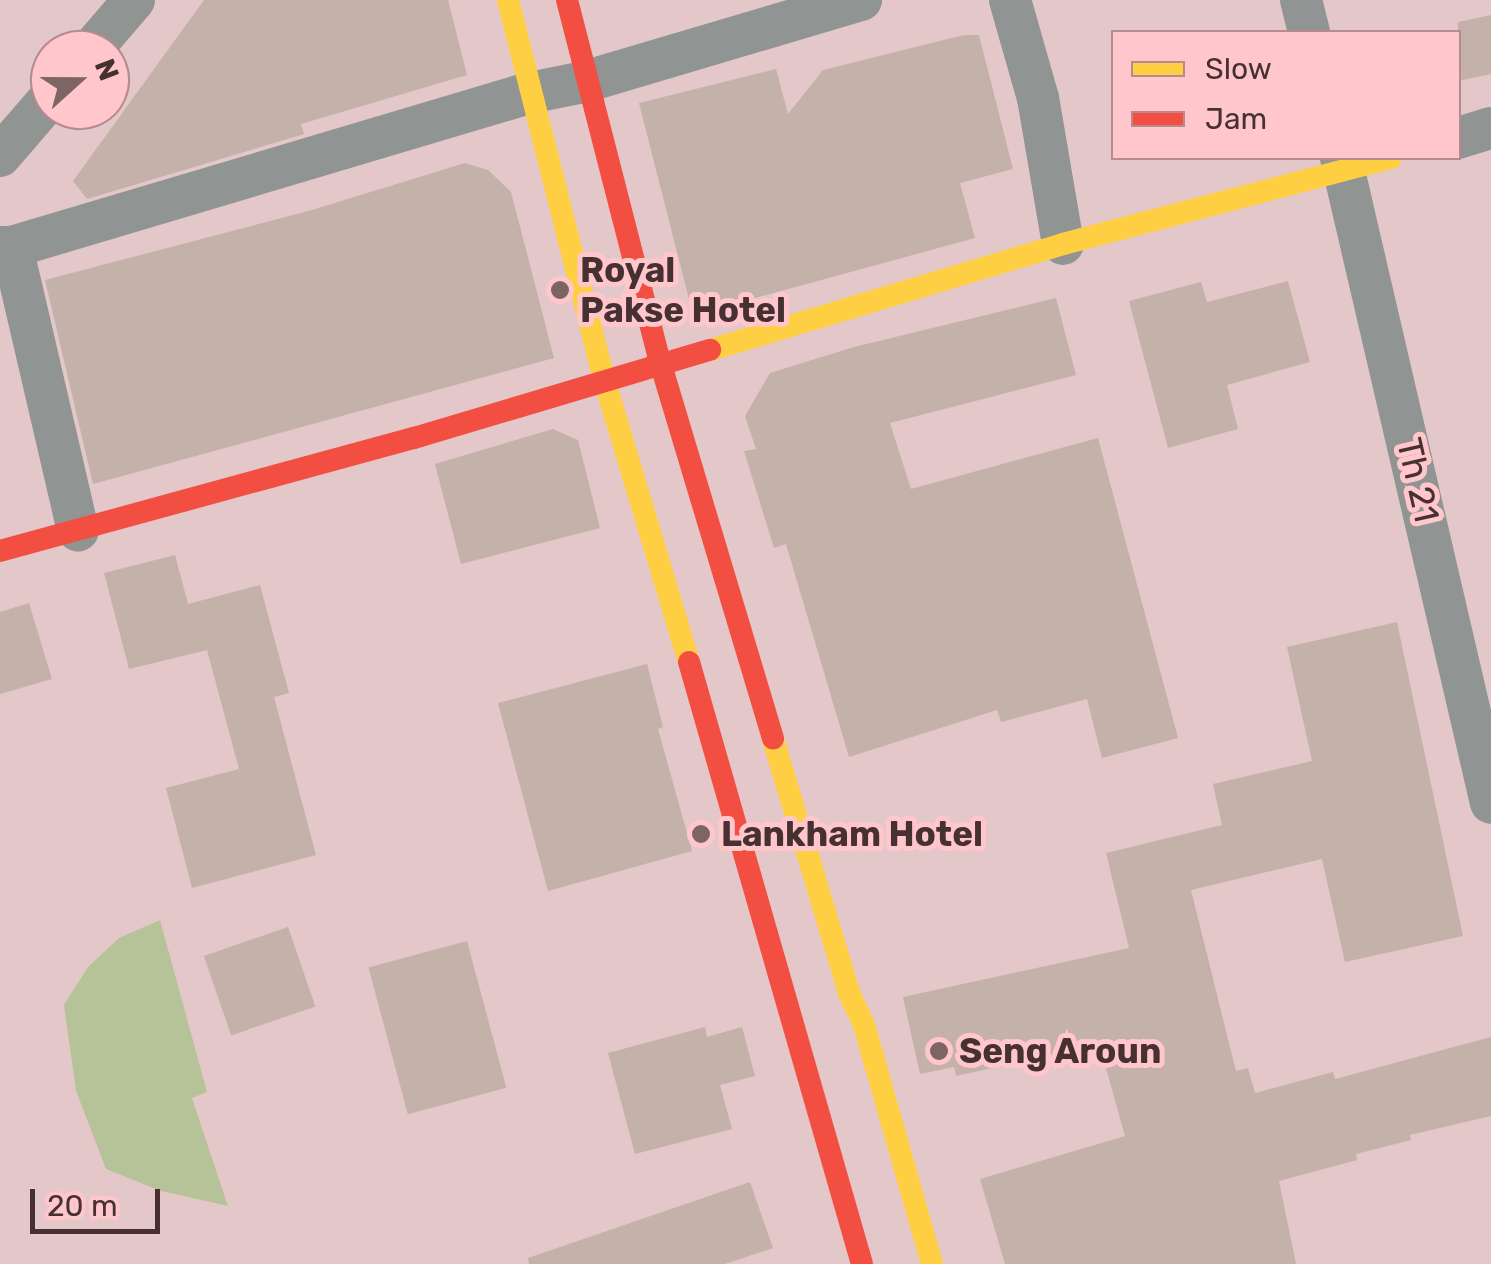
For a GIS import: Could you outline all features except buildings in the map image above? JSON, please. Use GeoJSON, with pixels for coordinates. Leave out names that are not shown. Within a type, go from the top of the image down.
{"type":"FeatureCollection","features":[{"type":"Feature","properties":{"kind":"main road"},"geometry":{"type":"LineString","coordinates":[[508,0],[528,93],[604,379],[794,1016],[862,1264]]}},
{"type":"Feature","properties":{"kind":"main road"},"geometry":{"type":"LineString","coordinates":[[566,0],[584,82],[661,365],[850,995],[864,1025],[932,1264]]}},
{"type":"Feature","properties":{"kind":"main road"},"geometry":{"type":"LineString","coordinates":[[0,552],[414,438],[1343,164],[1375,160]]}},
{"type":"Feature","properties":{"kind":"street"},"geometry":{"type":"LineString","coordinates":[[108,30],[134,0]]}},
{"type":"Feature","properties":{"kind":"street"},"geometry":{"type":"LineString","coordinates":[[78,530],[6,247],[528,93],[584,82],[861,0]]}},
{"type":"Feature","properties":{"kind":"street"},"geometry":{"type":"LineString","coordinates":[[1010,0],[1038,98],[1063,244]]}},
{"type":"Feature","properties":{"kind":"street"},"geometry":{"type":"LineString","coordinates":[[1301,0],[1308,30]]}},
{"type":"Feature","properties":{"kind":"street"},"geometry":{"type":"LineString","coordinates":[[0,156],[30,121]]}},
{"type":"Feature","properties":{"kind":"street"},"geometry":{"type":"LineString","coordinates":[[1461,137],[1491,128]]}},
{"type":"Feature","properties":{"kind":"street","name":"Th 21"},"geometry":{"type":"LineString","coordinates":[[1343,164],[1491,803]]}},
{"type":"Feature","properties":{"kind":"green space"},"geometry":{"type":"Polygon","coordinates":[[[160,920],[207,1092],[192,1098],[228,1206],[161,1191],[106,1169],[76,1091],[64,1005],[88,967],[119,938],[160,920]]]}},
{"type":"Feature","properties":{"kind":"traffic: slow"},"geometry":{"type":"LineString","coordinates":[[508,0],[604,379],[689,662]]}},
{"type":"Feature","properties":{"kind":"traffic: slow"},"geometry":{"type":"LineString","coordinates":[[710,350],[1063,244],[1383,160]]}},
{"type":"Feature","properties":{"kind":"traffic: slow"},"geometry":{"type":"LineString","coordinates":[[773,739],[850,995],[864,1025],[932,1264]]}},
{"type":"Feature","properties":{"kind":"traffic: jam"},"geometry":{"type":"LineString","coordinates":[[567,0],[661,365],[773,739]]}},
{"type":"Feature","properties":{"kind":"traffic: jam"},"geometry":{"type":"LineString","coordinates":[[0,551],[414,438],[710,350]]}},
{"type":"Feature","properties":{"kind":"traffic: jam"},"geometry":{"type":"LineString","coordinates":[[689,662],[862,1264]]}},
{"type":"Feature","properties":{"kind":"place","name":"Royal Pakse Hotel"},"geometry":{"type":"Point","coordinates":[560,290]}},
{"type":"Feature","properties":{"kind":"place","name":"Lankham Hotel"},"geometry":{"type":"Point","coordinates":[701,834]}},
{"type":"Feature","properties":{"kind":"place","name":"Seng Aroun"},"geometry":{"type":"Point","coordinates":[939,1051]}}]}
